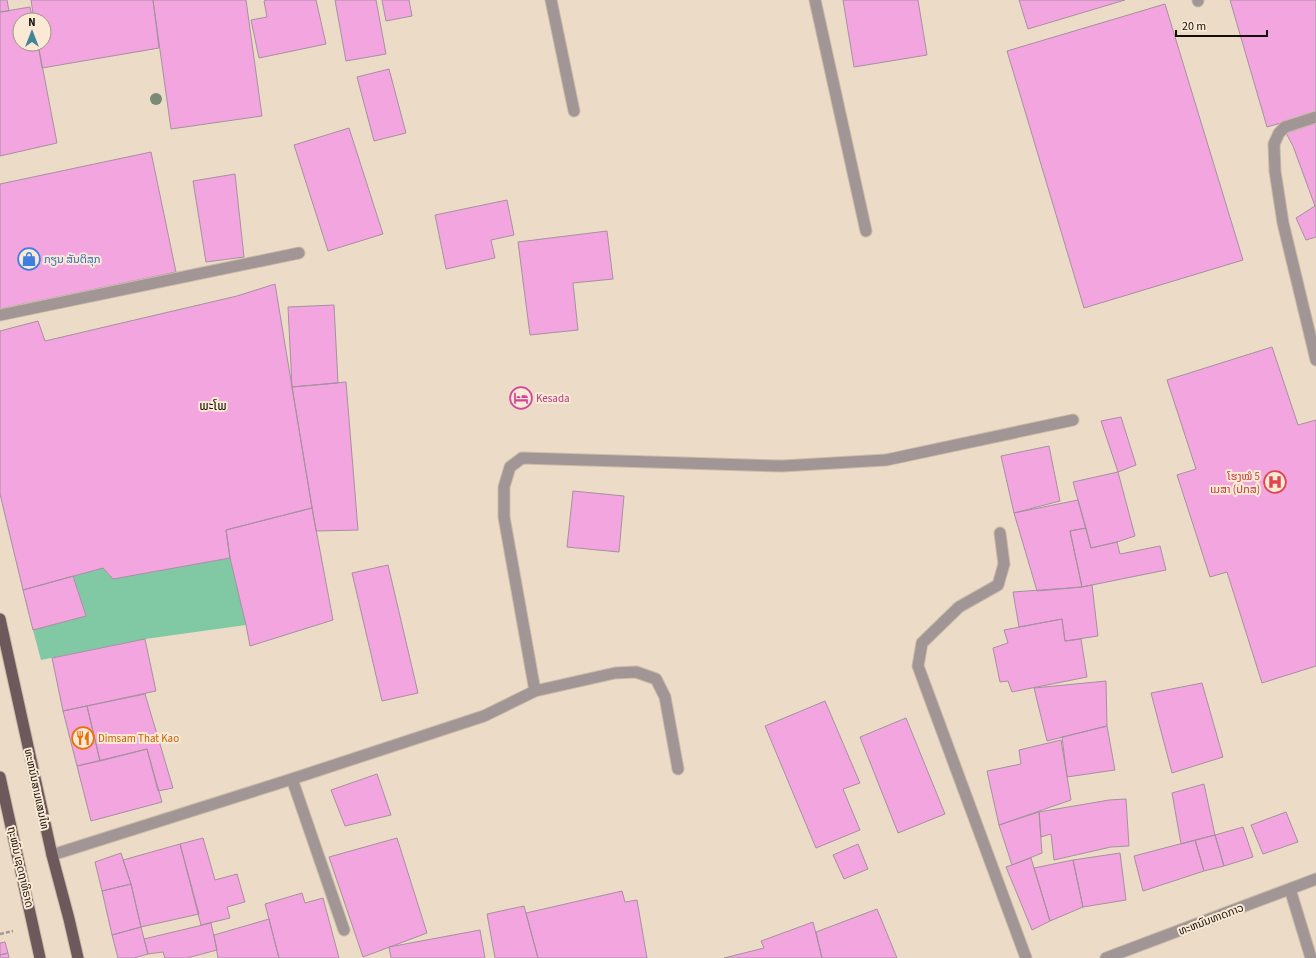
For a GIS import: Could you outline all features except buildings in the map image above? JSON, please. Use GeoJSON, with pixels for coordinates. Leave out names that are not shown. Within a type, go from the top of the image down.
{"type":"FeatureCollection","features":[{"type":"Feature","properties":{"kind":"main road","name":"ທະຫນົນສາມແສນໄທ"},"geometry":{"type":"LineString","coordinates":[[0,619],[52,854],[78,958]]}},
{"type":"Feature","properties":{"kind":"main road","name":"ຖະໜົນ ເຊດຖາທິຣາດ"},"geometry":{"type":"LineString","coordinates":[[0,777],[40,958]]}},
{"type":"Feature","properties":{"kind":"street"},"geometry":{"type":"LineString","coordinates":[[551,0],[574,111]]}},
{"type":"Feature","properties":{"kind":"street"},"geometry":{"type":"LineString","coordinates":[[814,0],[866,231]]}},
{"type":"Feature","properties":{"kind":"street"},"geometry":{"type":"LineString","coordinates":[[1316,117],[1285,127],[1279,133],[1274,144],[1275,171],[1284,223],[1316,360]]}},
{"type":"Feature","properties":{"kind":"street"},"geometry":{"type":"LineString","coordinates":[[0,315],[299,253]]}},
{"type":"Feature","properties":{"kind":"street"},"geometry":{"type":"LineString","coordinates":[[535,691],[504,517],[504,487],[510,467],[522,458],[782,466],[886,460],[1074,420]]}},
{"type":"Feature","properties":{"kind":"street"},"geometry":{"type":"LineString","coordinates":[[1000,533],[1004,564],[998,585],[959,607],[922,643],[918,666],[1026,958]]}},
{"type":"Feature","properties":{"kind":"street"},"geometry":{"type":"LineString","coordinates":[[52,854],[292,779],[484,716],[535,691],[615,672],[636,672],[656,679],[665,697],[678,769]]}},
{"type":"Feature","properties":{"kind":"street"},"geometry":{"type":"LineString","coordinates":[[292,779],[344,930]]}},
{"type":"Feature","properties":{"kind":"street","name":"ທະຫນົນທາດກາວ"},"geometry":{"type":"LineString","coordinates":[[1106,958],[1316,879]]}},
{"type":"Feature","properties":{"kind":"street"},"geometry":{"type":"LineString","coordinates":[[1290,889],[1310,958]]}},
{"type":"Feature","properties":{"kind":"green space"},"geometry":{"type":"Polygon","coordinates":[[[230,558],[246,625],[145,639],[41,660],[33,630],[86,616],[73,576],[103,568],[113,579],[230,558]]]}},
{"type":"Feature","properties":{"kind":"place","name":"ກຽນ ສັນຕິສຸກ"},"geometry":{"type":"Point","coordinates":[29,259]}},
{"type":"Feature","properties":{"kind":"place","name":"Kesada"},"geometry":{"type":"Point","coordinates":[521,398]}},
{"type":"Feature","properties":{"kind":"place","name":"ໂຮງໝໍ 5 ເມສາ (ປກສ)"},"geometry":{"type":"Point","coordinates":[1275,482]}},
{"type":"Feature","properties":{"kind":"place","name":"Dimsam That Kao"},"geometry":{"type":"Point","coordinates":[83,738]}},
{"type":"Feature","properties":{"kind":"district","name":"ພະໂພ"},"geometry":{"type":"Point","coordinates":[213,405]}}]}
